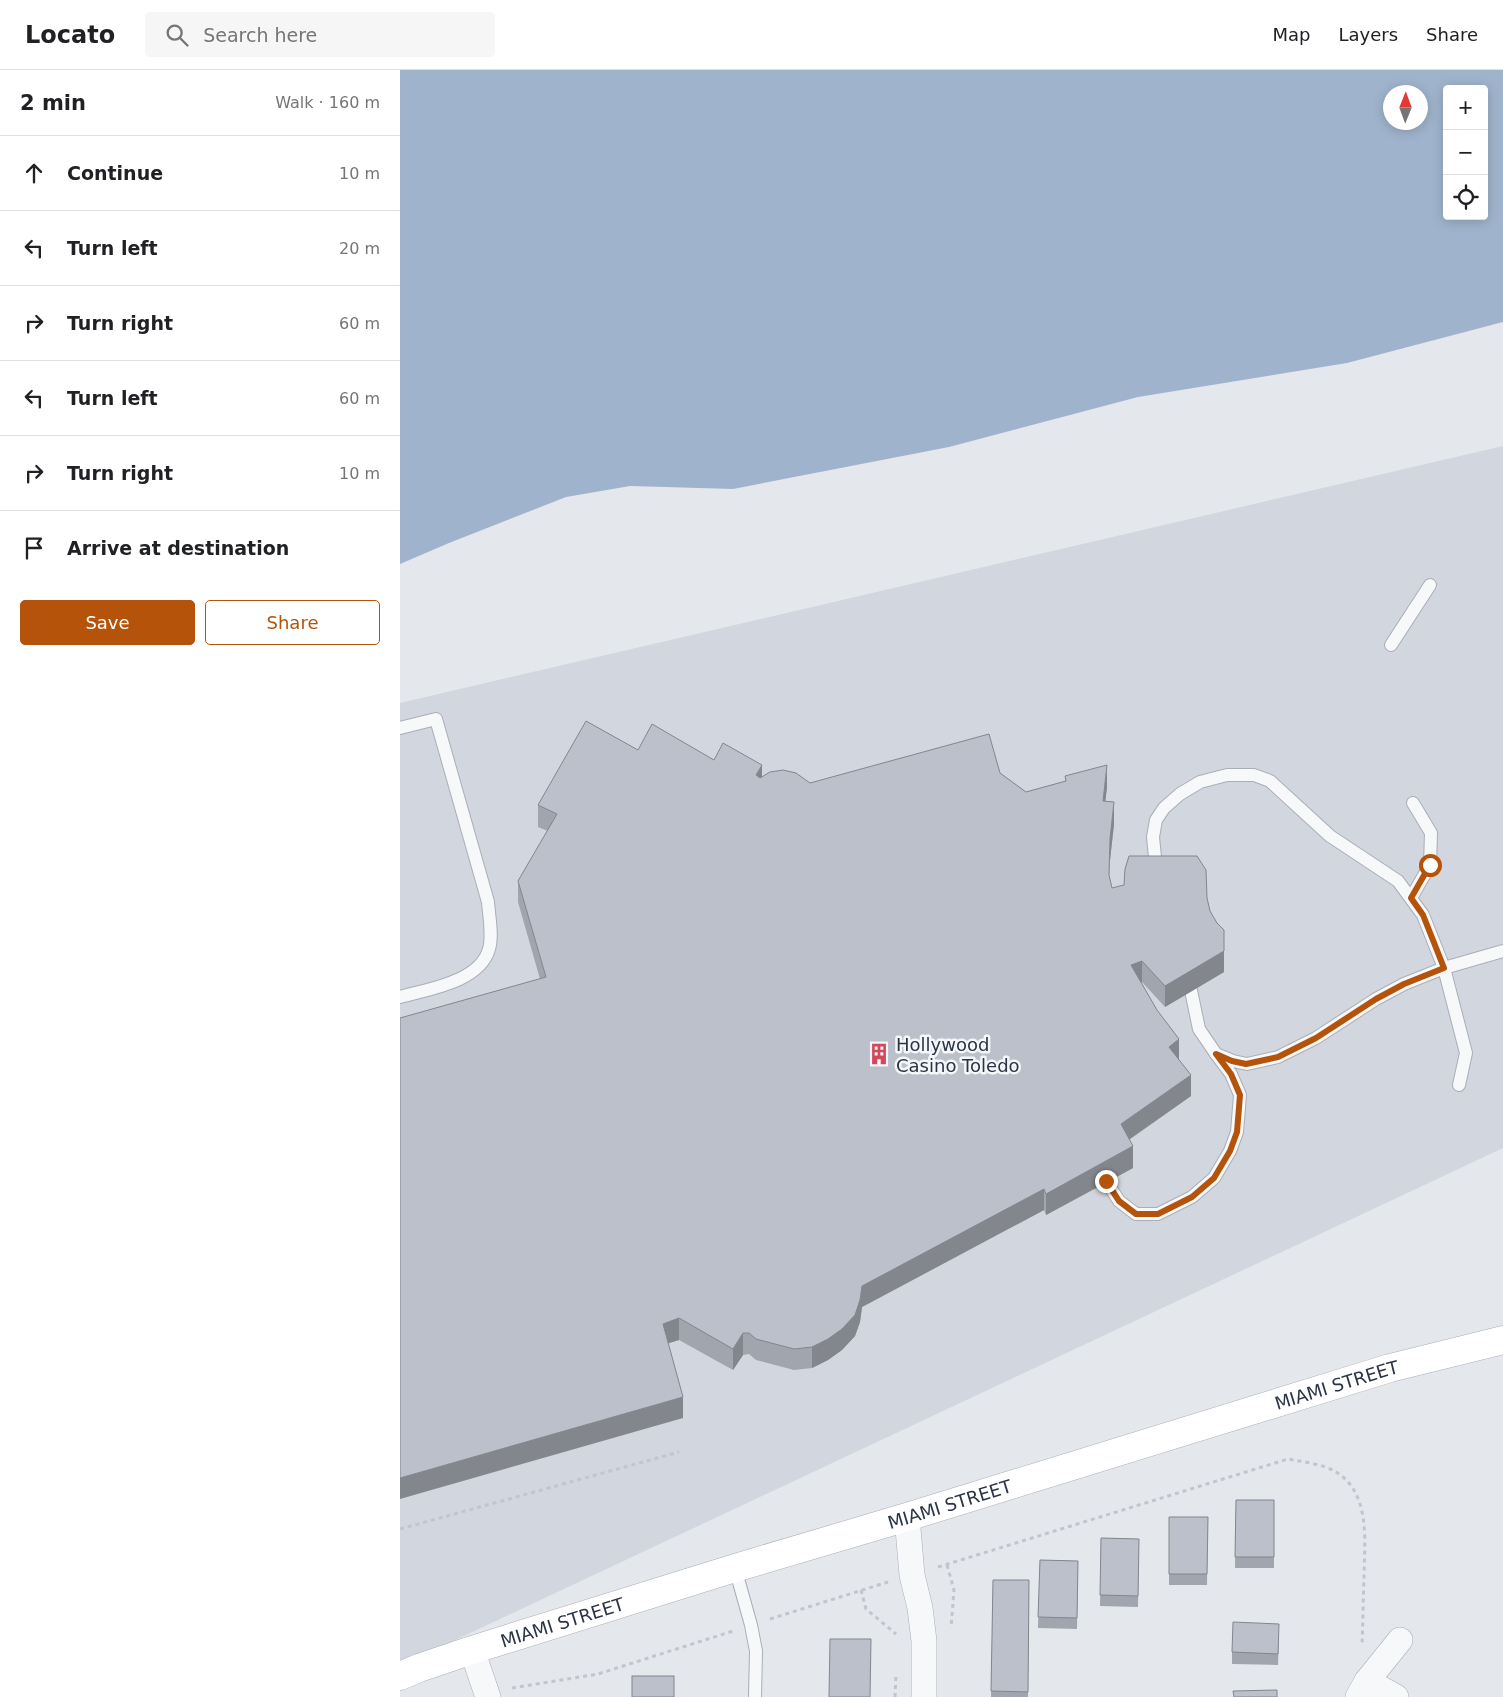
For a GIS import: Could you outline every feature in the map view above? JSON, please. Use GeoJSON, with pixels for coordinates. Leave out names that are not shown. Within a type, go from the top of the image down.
{"type":"FeatureCollection","features":[{"type":"Feature","properties":{"kind":"main road","name":"MIAMI STREET"},"geometry":{"type":"LineString","coordinates":[[400,1676],[472,1650],[735,1568],[1390,1368],[1503,1340]]}},
{"type":"Feature","properties":{"kind":"street"},"geometry":{"type":"LineString","coordinates":[[907,1517],[912,1575],[920,1608],[924,1641],[924,1697]]}},
{"type":"Feature","properties":{"kind":"street"},"geometry":{"type":"LineString","coordinates":[[1396,1697],[1363,1689],[1400,1640]]}},
{"type":"Feature","properties":{"kind":"street"},"geometry":{"type":"LineString","coordinates":[[472,1650],[488,1696]]}},
{"type":"Feature","properties":{"kind":"lane"},"geometry":{"type":"LineString","coordinates":[[1391,645],[1430,585]]}},
{"type":"Feature","properties":{"kind":"lane"},"geometry":{"type":"LineString","coordinates":[[400,728],[436,719],[488,902],[491,926],[490,949],[480,965],[462,979],[400,997]]}},
{"type":"Feature","properties":{"kind":"lane"},"geometry":{"type":"LineString","coordinates":[[1165,887],[1154,856],[1152,837],[1156,820],[1164,808],[1180,794],[1200,782],[1228,775],[1254,775],[1270,782],[1288,796],[1330,836],[1398,881],[1423,915],[1444,968],[1466,1053],[1459,1085]]}},
{"type":"Feature","properties":{"kind":"lane"},"geometry":{"type":"LineString","coordinates":[[1411,898],[1430,865],[1431,833],[1413,803]]}},
{"type":"Feature","properties":{"kind":"lane"},"geometry":{"type":"LineString","coordinates":[[1216,1054],[1232,1061],[1246,1064],[1278,1057],[1316,1038],[1376,999],[1404,984],[1444,968],[1503,952]]}},
{"type":"Feature","properties":{"kind":"lane"},"geometry":{"type":"LineString","coordinates":[[1106,1181],[1119,1201],[1136,1214],[1158,1214],[1192,1197],[1214,1178],[1230,1151],[1237,1132],[1240,1095],[1231,1074],[1199,1029],[1184,962]]}},
{"type":"Feature","properties":{"kind":"lane"},"geometry":{"type":"LineString","coordinates":[[735,1568],[751,1625],[756,1651],[755,1697]]}},
{"type":"Feature","properties":{"kind":"path"},"geometry":{"type":"LineString","coordinates":[[400,1529],[679,1452]]}},
{"type":"Feature","properties":{"kind":"path"},"geometry":{"type":"LineString","coordinates":[[488,1696],[513,1688],[598,1674],[861,1590],[1288,1459],[1339,1473],[1354,1490],[1360,1504],[1365,1527],[1362,1648]]}},
{"type":"Feature","properties":{"kind":"path"},"geometry":{"type":"LineString","coordinates":[[861,1590],[866,1609],[896,1633],[896,1642]]}},
{"type":"Feature","properties":{"kind":"path"},"geometry":{"type":"LineString","coordinates":[[895,1697],[896,1670]]}},
{"type":"Feature","properties":{"kind":"shaded area"},"geometry":{"type":"Polygon","coordinates":[[[1503,446],[1503,1148],[400,1666],[400,703],[1503,446]]]}},
{"type":"Feature","properties":{"kind":"water"},"geometry":{"type":"Polygon","coordinates":[[[400,70],[1503,70],[1503,322],[1347,363],[1138,397],[949,447],[733,489],[630,486],[566,497],[400,564],[400,70]]]}},
{"type":"Feature","properties":{"kind":"building","name":"Hollywood Casino Toledo"},"geometry":{"type":"Polygon","coordinates":[[[586,721],[638,750],[652,724],[714,760],[723,743],[762,765],[756,775],[760,778],[770,772],[783,770],[796,773],[810,783],[989,734],[1000,773],[1026,792],[1066,781],[1065,776],[1107,765],[1103,801],[1114,802],[1109,875],[1112,888],[1124,885],[1125,869],[1129,856],[1197,856],[1206,870],[1207,898],[1210,911],[1224,930],[1224,951],[1165,986],[1142,961],[1131,965],[1157,1010],[1179,1039],[1169,1047],[1191,1075],[1121,1124],[1133,1146],[1046,1194],[1044,1189],[862,1286],[855,1315],[842,1329],[812,1347],[794,1349],[756,1339],[749,1333],[743,1333],[733,1349],[679,1318],[663,1324],[683,1397],[400,1478],[400,1018],[546,977],[518,881],[557,814],[538,805],[586,721]]]}},
{"type":"Feature","properties":{"kind":"building"},"geometry":{"type":"Polygon","coordinates":[[[1236,1500],[1274,1500],[1274,1557],[1235,1557],[1236,1500]]]}},
{"type":"Feature","properties":{"kind":"building"},"geometry":{"type":"Polygon","coordinates":[[[1169,1517],[1208,1517],[1207,1574],[1169,1574],[1169,1517]]]}},
{"type":"Feature","properties":{"kind":"building"},"geometry":{"type":"Polygon","coordinates":[[[1101,1538],[1139,1539],[1138,1596],[1100,1595],[1101,1538]]]}},
{"type":"Feature","properties":{"kind":"building"},"geometry":{"type":"Polygon","coordinates":[[[1040,1560],[1078,1561],[1077,1618],[1038,1617],[1040,1560]]]}},
{"type":"Feature","properties":{"kind":"building"},"geometry":{"type":"Polygon","coordinates":[[[993,1580],[1029,1580],[1028,1692],[991,1691],[993,1580]]]}},
{"type":"Feature","properties":{"kind":"building"},"geometry":{"type":"Polygon","coordinates":[[[1233,1622],[1279,1624],[1278,1654],[1232,1652],[1233,1622]]]}},
{"type":"Feature","properties":{"kind":"building"},"geometry":{"type":"Polygon","coordinates":[[[830,1639],[871,1639],[870,1697],[829,1697],[830,1639]]]}},
{"type":"Feature","properties":{"kind":"building"},"geometry":{"type":"Polygon","coordinates":[[[632,1676],[674,1676],[674,1697],[632,1697],[632,1676]]]}},
{"type":"Feature","properties":{"kind":"building"},"geometry":{"type":"Polygon","coordinates":[[[1277,1690],[1277,1697],[1234,1697],[1233,1691],[1277,1690]]]}},
{"type":"Feature","properties":{"kind":"place","name":"Hollywood Casino Toledo"},"geometry":{"type":"Point","coordinates":[879,1054]}},
{"type":"Feature","properties":{"kind":"route"},"geometry":{"type":"LineString","coordinates":[[1106,1181],[1119,1201],[1136,1214],[1158,1214],[1192,1197],[1214,1178],[1230,1151],[1237,1132],[1240,1095],[1231,1074],[1216,1054],[1232,1061],[1246,1064],[1278,1057],[1316,1038],[1376,999],[1404,984],[1444,968],[1423,915],[1411,898],[1430,865]]}}]}
